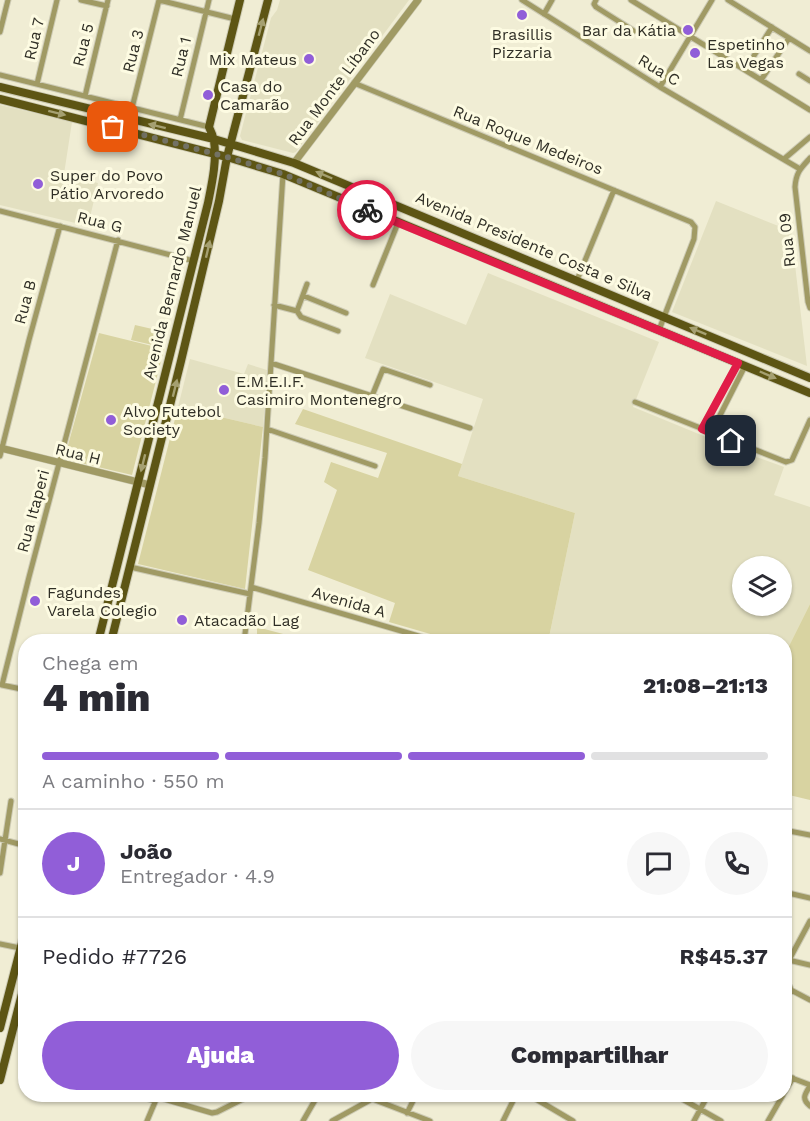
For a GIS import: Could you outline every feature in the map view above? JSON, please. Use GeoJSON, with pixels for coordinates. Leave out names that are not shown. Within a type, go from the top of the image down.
{"type":"FeatureCollection","features":[{"type":"Feature","properties":{"kind":"main road"},"geometry":{"type":"LineString","coordinates":[[214,140],[209,127],[240,0]]}},
{"type":"Feature","properties":{"kind":"main road","name":"Avenida Bernardo Manuel"},"geometry":{"type":"LineString","coordinates":[[113,634],[218,207],[227,157],[268,0]]}},
{"type":"Feature","properties":{"kind":"main road","name":"Avenida Presidente Costa e Silva"},"geometry":{"type":"LineString","coordinates":[[0,87],[231,144],[294,163],[810,378]]}},
{"type":"Feature","properties":{"kind":"main road","name":"Avenida Presidente Costa e Silva"},"geometry":{"type":"LineString","coordinates":[[0,99],[214,153],[283,174],[810,393]]}},
{"type":"Feature","properties":{"kind":"main road","name":"Avenida Bernardo Manuel"},"geometry":{"type":"LineString","coordinates":[[100,634],[208,203],[213,174],[214,140]]}},
{"type":"Feature","properties":{"kind":"main road"},"geometry":{"type":"LineString","coordinates":[[332,195],[345,195],[347,189],[344,183]]}},
{"type":"Feature","properties":{"kind":"main road"},"geometry":{"type":"LineString","coordinates":[[360,207],[356,201],[358,196],[376,196]]}},
{"type":"Feature","properties":{"kind":"main road"},"geometry":{"type":"LineString","coordinates":[[503,266],[508,252]]}},
{"type":"Feature","properties":{"kind":"main road"},"geometry":{"type":"LineString","coordinates":[[0,1028],[18,956]]}},
{"type":"Feature","properties":{"kind":"main road"},"geometry":{"type":"LineString","coordinates":[[0,1079],[18,1007]]}},
{"type":"Feature","properties":{"kind":"street"},"geometry":{"type":"LineString","coordinates":[[0,32],[8,0]]}},
{"type":"Feature","properties":{"kind":"street","name":"Rua 7"},"geometry":{"type":"LineString","coordinates":[[37,84],[57,0]]}},
{"type":"Feature","properties":{"kind":"street"},"geometry":{"type":"LineString","coordinates":[[81,0],[107,3]]}},
{"type":"Feature","properties":{"kind":"street"},"geometry":{"type":"LineString","coordinates":[[159,0],[235,19]]}},
{"type":"Feature","properties":{"kind":"street","name":"Rua 3"},"geometry":{"type":"LineString","coordinates":[[132,108],[159,0]]}},
{"type":"Feature","properties":{"kind":"street","name":"Rua 1"},"geometry":{"type":"LineString","coordinates":[[180,120],[209,0]]}},
{"type":"Feature","properties":{"kind":"street","name":"Rua Monte Líbano"},"geometry":{"type":"LineString","coordinates":[[294,163],[418,0]]}},
{"type":"Feature","properties":{"kind":"street","name":"Rua C"},"geometry":{"type":"LineString","coordinates":[[522,0],[660,87],[784,159]]}},
{"type":"Feature","properties":{"kind":"street"},"geometry":{"type":"LineString","coordinates":[[544,14],[552,0]]}},
{"type":"Feature","properties":{"kind":"street"},"geometry":{"type":"LineString","coordinates":[[596,0],[594,4],[596,7],[634,31]]}},
{"type":"Feature","properties":{"kind":"street"},"geometry":{"type":"LineString","coordinates":[[632,0],[810,110]]}},
{"type":"Feature","properties":{"kind":"street"},"geometry":{"type":"LineString","coordinates":[[660,87],[712,0]]}},
{"type":"Feature","properties":{"kind":"street"},"geometry":{"type":"LineString","coordinates":[[728,0],[810,51]]}},
{"type":"Feature","properties":{"kind":"street","name":"Rua 5"},"geometry":{"type":"LineString","coordinates":[[85,96],[107,3]]}},
{"type":"Feature","properties":{"kind":"street"},"geometry":{"type":"LineString","coordinates":[[745,70],[772,27]]}},
{"type":"Feature","properties":{"kind":"street"},"geometry":{"type":"LineString","coordinates":[[761,80],[789,38]]}},
{"type":"Feature","properties":{"kind":"street"},"geometry":{"type":"LineString","coordinates":[[799,74],[810,81]]}},
{"type":"Feature","properties":{"kind":"street"},"geometry":{"type":"LineString","coordinates":[[0,75],[209,127]]}},
{"type":"Feature","properties":{"kind":"street","name":"Rua Roque Medeiros"},"geometry":{"type":"LineString","coordinates":[[354,83],[691,222],[695,227],[694,239],[664,317]]}},
{"type":"Feature","properties":{"kind":"street"},"geometry":{"type":"LineString","coordinates":[[810,137],[784,159],[800,169],[810,158]]}},
{"type":"Feature","properties":{"kind":"street","name":"Rua 09"},"geometry":{"type":"LineString","coordinates":[[800,169],[795,187],[810,308]]}},
{"type":"Feature","properties":{"kind":"street"},"geometry":{"type":"LineString","coordinates":[[245,634],[259,523],[267,429],[283,174]]}},
{"type":"Feature","properties":{"kind":"street"},"geometry":{"type":"LineString","coordinates":[[577,280],[614,190]]}},
{"type":"Feature","properties":{"kind":"street","name":"Rua G"},"geometry":{"type":"LineString","coordinates":[[1,214],[118,240],[194,261]]}},
{"type":"Feature","properties":{"kind":"street"},"geometry":{"type":"LineString","coordinates":[[373,285],[398,223]]}},
{"type":"Feature","properties":{"kind":"street","name":"Rua B"},"geometry":{"type":"LineString","coordinates":[[1,451],[60,226]]}},
{"type":"Feature","properties":{"kind":"street","name":"Rua Itaperi"},"geometry":{"type":"LineString","coordinates":[[1,684],[118,240]]}},
{"type":"Feature","properties":{"kind":"street"},"geometry":{"type":"LineString","coordinates":[[297,311],[307,284]]}},
{"type":"Feature","properties":{"kind":"street"},"geometry":{"type":"LineString","coordinates":[[304,296],[346,313]]}},
{"type":"Feature","properties":{"kind":"street"},"geometry":{"type":"LineString","coordinates":[[274,305],[297,311],[301,317],[338,331]]}},
{"type":"Feature","properties":{"kind":"street"},"geometry":{"type":"LineString","coordinates":[[659,330],[664,317]]}},
{"type":"Feature","properties":{"kind":"street"},"geometry":{"type":"LineString","coordinates":[[271,363],[470,428]]}},
{"type":"Feature","properties":{"kind":"street"},"geometry":{"type":"LineString","coordinates":[[702,429],[742,364]]}},
{"type":"Feature","properties":{"kind":"street"},"geometry":{"type":"LineString","coordinates":[[711,433],[742,364]]}},
{"type":"Feature","properties":{"kind":"street"},"geometry":{"type":"LineString","coordinates":[[372,396],[383,369],[430,385]]}},
{"type":"Feature","properties":{"kind":"street"},"geometry":{"type":"LineString","coordinates":[[635,402],[786,462],[792,460],[810,420]]}},
{"type":"Feature","properties":{"kind":"street"},"geometry":{"type":"LineString","coordinates":[[267,429],[375,466]]}},
{"type":"Feature","properties":{"kind":"street","name":"Rua H"},"geometry":{"type":"LineString","coordinates":[[1,451],[150,485]]}},
{"type":"Feature","properties":{"kind":"street"},"geometry":{"type":"LineString","coordinates":[[130,567],[250,594]]}},
{"type":"Feature","properties":{"kind":"street","name":"Avenida A"},"geometry":{"type":"LineString","coordinates":[[251,587],[412,634]]}},
{"type":"Feature","properties":{"kind":"street"},"geometry":{"type":"LineString","coordinates":[[1,684],[18,688]]}},
{"type":"Feature","properties":{"kind":"street"},"geometry":{"type":"LineString","coordinates":[[0,873],[2,840],[11,801]]}},
{"type":"Feature","properties":{"kind":"street"},"geometry":{"type":"LineString","coordinates":[[792,832],[810,835]]}},
{"type":"Feature","properties":{"kind":"street"},"geometry":{"type":"LineString","coordinates":[[2,840],[18,844]]}},
{"type":"Feature","properties":{"kind":"street"},"geometry":{"type":"LineString","coordinates":[[792,894],[810,898]]}},
{"type":"Feature","properties":{"kind":"street"},"geometry":{"type":"LineString","coordinates":[[792,952],[810,921]]}},
{"type":"Feature","properties":{"kind":"street"},"geometry":{"type":"LineString","coordinates":[[0,944],[18,948]]}},
{"type":"Feature","properties":{"kind":"street"},"geometry":{"type":"LineString","coordinates":[[792,961],[810,965]]}},
{"type":"Feature","properties":{"kind":"street"},"geometry":{"type":"LineString","coordinates":[[792,991],[810,1000]]}},
{"type":"Feature","properties":{"kind":"street"},"geometry":{"type":"LineString","coordinates":[[793,1078],[810,1086],[804,1097],[810,1106]]}},
{"type":"Feature","properties":{"kind":"street"},"geometry":{"type":"LineString","coordinates":[[147,1121],[155,1102]]}},
{"type":"Feature","properties":{"kind":"street"},"geometry":{"type":"LineString","coordinates":[[172,1102],[208,1112],[217,1112],[238,1102]]}},
{"type":"Feature","properties":{"kind":"street"},"geometry":{"type":"LineString","coordinates":[[303,1121],[314,1102]]}},
{"type":"Feature","properties":{"kind":"street"},"geometry":{"type":"LineString","coordinates":[[332,1121],[367,1102]]}},
{"type":"Feature","properties":{"kind":"street"},"geometry":{"type":"LineString","coordinates":[[380,1102],[430,1121]]}},
{"type":"Feature","properties":{"kind":"street"},"geometry":{"type":"LineString","coordinates":[[407,1113],[412,1102]]}},
{"type":"Feature","properties":{"kind":"street"},"geometry":{"type":"LineString","coordinates":[[503,1121],[512,1102]]}},
{"type":"Feature","properties":{"kind":"street"},"geometry":{"type":"LineString","coordinates":[[541,1102],[573,1121]]}},
{"type":"Feature","properties":{"kind":"street"},"geometry":{"type":"LineString","coordinates":[[687,1102],[721,1121]]}},
{"type":"Feature","properties":{"kind":"street"},"geometry":{"type":"LineString","coordinates":[[694,1121],[704,1102]]}},
{"type":"Feature","properties":{"kind":"street"},"geometry":{"type":"LineString","coordinates":[[768,1121],[779,1102]]}},
{"type":"Feature","properties":{"kind":"street"},"geometry":{"type":"LineString","coordinates":[[208,1112],[210,1121]]}},
{"type":"Feature","properties":{"kind":"street"},"geometry":{"type":"LineString","coordinates":[[217,1112],[219,1121]]}},
{"type":"Feature","properties":{"kind":"shaded area"},"geometry":{"type":"Polygon","coordinates":[[[280,0],[409,0],[293,153],[242,140],[240,136],[271,18],[280,0]]]}},
{"type":"Feature","properties":{"kind":"shaded area"},"geometry":{"type":"Polygon","coordinates":[[[0,105],[72,122],[64,174],[98,183],[88,226],[0,205],[0,105]]]}},
{"type":"Feature","properties":{"kind":"shaded area"},"geometry":{"type":"Polygon","coordinates":[[[716,201],[791,231],[807,366],[672,312],[716,201]]]}},
{"type":"Feature","properties":{"kind":"shaded area"},"geometry":{"type":"Polygon","coordinates":[[[488,273],[659,342],[633,407],[784,467],[774,495],[810,507],[810,604],[792,640],[792,634],[550,634],[575,513],[458,476],[483,399],[365,358],[390,294],[466,325],[488,273]]]}},
{"type":"Feature","properties":{"kind":"shaded area"},"geometry":{"type":"Polygon","coordinates":[[[135,325],[161,331],[157,346],[131,340],[135,325]]]}},
{"type":"Feature","properties":{"kind":"shaded area","name":"Alvo Futebol Society"},"geometry":{"type":"Polygon","coordinates":[[[99,333],[164,349],[132,475],[68,460],[65,456],[99,333]]]}},
{"type":"Feature","properties":{"kind":"shaded area","name":"E.M.E.I.F. Casimiro Montenegro"},"geometry":{"type":"Polygon","coordinates":[[[190,359],[244,374],[248,364],[267,370],[263,427],[178,407],[190,359]]]}},
{"type":"Feature","properties":{"kind":"shaded area"},"geometry":{"type":"Polygon","coordinates":[[[178,407],[263,427],[245,589],[138,564],[178,407]]]}},
{"type":"Feature","properties":{"kind":"shaded area"},"geometry":{"type":"Polygon","coordinates":[[[303,409],[462,464],[458,476],[575,513],[550,634],[430,634],[389,622],[395,603],[308,570],[337,490],[324,482],[331,462],[378,478],[387,453],[295,424],[303,409]]]}},
{"type":"Feature","properties":{"kind":"shaded area"},"geometry":{"type":"Polygon","coordinates":[[[810,604],[810,800],[792,796],[792,640],[810,604]]]}},
{"type":"Feature","properties":{"kind":"shaded area"},"geometry":{"type":"Polygon","coordinates":[[[257,627],[283,634],[257,634],[257,627]]]}},
{"type":"Feature","properties":{"kind":"way so far"},"geometry":{"type":"LineString","coordinates":[[113,127],[283,174],[367,210]]}},
{"type":"Feature","properties":{"kind":"place","name":"Brasillis Pizzaria"},"geometry":{"type":"Point","coordinates":[522,15]}},
{"type":"Feature","properties":{"kind":"place","name":"Bar da Kátia"},"geometry":{"type":"Point","coordinates":[688,30]}},
{"type":"Feature","properties":{"kind":"place","name":"Espetinho Las Vegas"},"geometry":{"type":"Point","coordinates":[695,53]}},
{"type":"Feature","properties":{"kind":"place","name":"Mix Mateus"},"geometry":{"type":"Point","coordinates":[309,59]}},
{"type":"Feature","properties":{"kind":"place","name":"Casa do Camarão"},"geometry":{"type":"Point","coordinates":[208,95]}},
{"type":"Feature","properties":{"kind":"place","name":"Super do Povo Pátio Arvoredo"},"geometry":{"type":"Point","coordinates":[38,184]}},
{"type":"Feature","properties":{"kind":"place","name":"E.M.E.I.F. Casimiro Montenegro"},"geometry":{"type":"Point","coordinates":[224,390]}},
{"type":"Feature","properties":{"kind":"place","name":"Alvo Futebol Society"},"geometry":{"type":"Point","coordinates":[111,420]}},
{"type":"Feature","properties":{"kind":"place","name":"Fagundes Varela Colegio"},"geometry":{"type":"Point","coordinates":[35,601]}},
{"type":"Feature","properties":{"kind":"place","name":"Atacadão Lag"},"geometry":{"type":"Point","coordinates":[182,620]}},
{"type":"Feature","properties":{"kind":"route"},"geometry":{"type":"LineString","coordinates":[[367,210],[738,363],[702,429],[731,441]]}}]}
